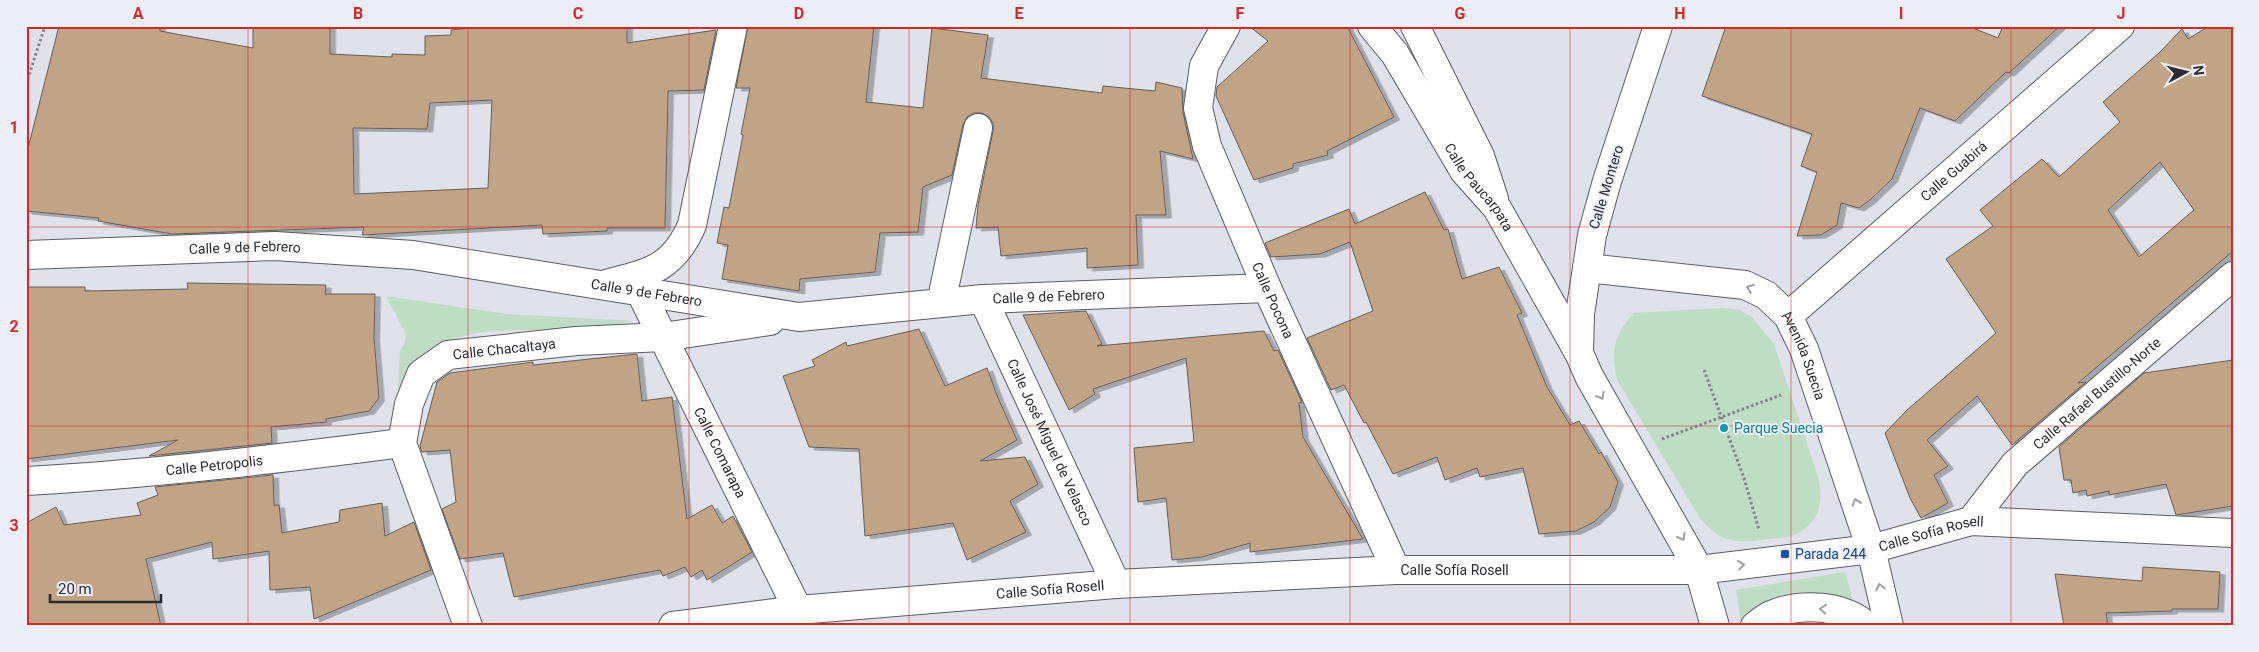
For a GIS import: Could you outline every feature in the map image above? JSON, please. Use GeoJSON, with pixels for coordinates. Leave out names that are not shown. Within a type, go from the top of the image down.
{"type":"FeatureCollection","features":[{"type":"Feature","properties":{"kind":"street"},"geometry":{"type":"LineString","coordinates":[[602,285],[664,266],[684,243],[692,225],[733,26]]}},
{"type":"Feature","properties":{"kind":"street","name":"Calle Pocona"},"geometry":{"type":"LineString","coordinates":[[1226,26],[1204,66],[1198,108],[1207,146],[1267,288],[1396,570]]}},
{"type":"Feature","properties":{"kind":"street","name":"Calle Paucarpata"},"geometry":{"type":"LineString","coordinates":[[1372,26],[1395,54],[1464,171],[1497,208],[1579,353]]}},
{"type":"Feature","properties":{"kind":"street"},"geometry":{"type":"LineString","coordinates":[[1415,26],[1480,156],[1497,208]]}},
{"type":"Feature","properties":{"kind":"street","name":"Calle Montero"},"geometry":{"type":"LineString","coordinates":[[1579,353],[1580,314],[1592,235],[1607,181],[1658,26]]}},
{"type":"Feature","properties":{"kind":"street","name":"Calle Guabirá"},"geometry":{"type":"LineString","coordinates":[[1788,316],[2120,26]]}},
{"type":"Feature","properties":{"kind":"street"},"geometry":{"type":"LineString","coordinates":[[941,303],[978,128]]}},
{"type":"Feature","properties":{"kind":"street","name":"Calle 9 de Febrero"},"geometry":{"type":"LineString","coordinates":[[26,255],[275,246],[413,255],[800,317],[983,299],[1267,288]]}},
{"type":"Feature","properties":{"kind":"street","name":"Avenida Suecia"},"geometry":{"type":"LineString","coordinates":[[1587,268],[1745,285],[1766,295],[1788,316],[1804,349],[1871,548],[1888,626]]}},
{"type":"Feature","properties":{"kind":"street","name":"Calle Rafael Bustillo-Norte"},"geometry":{"type":"LineString","coordinates":[[1971,521],[2016,464],[2233,276]]}},
{"type":"Feature","properties":{"kind":"street","name":"Calle Comarapa"},"geometry":{"type":"LineString","coordinates":[[641,293],[798,610]]}},
{"type":"Feature","properties":{"kind":"street","name":"Calle José Miguel de Velasco"},"geometry":{"type":"LineString","coordinates":[[983,299],[1116,584]]}},
{"type":"Feature","properties":{"kind":"street","name":"Calle Chacaltaya"},"geometry":{"type":"LineString","coordinates":[[402,443],[409,404],[421,374],[448,355],[576,341],[663,337],[800,317]]}},
{"type":"Feature","properties":{"kind":"street"},"geometry":{"type":"LineString","coordinates":[[1579,353],[1589,376],[1699,570],[1715,626]]}},
{"type":"Feature","properties":{"kind":"street"},"geometry":{"type":"LineString","coordinates":[[402,443],[468,626]]}},
{"type":"Feature","properties":{"kind":"street","name":"Calle Petropolis"},"geometry":{"type":"LineString","coordinates":[[26,481],[141,474],[266,461],[402,443]]}},
{"type":"Feature","properties":{"kind":"street","name":"Calle Sofía Rosell"},"geometry":{"type":"LineString","coordinates":[[690,625],[798,610],[1116,584],[1396,570],[1699,570],[1871,548],[1971,521],[2233,533]]}},
{"type":"Feature","properties":{"kind":"street"},"geometry":{"type":"LineString","coordinates":[[1755,626],[1770,615],[1791,609],[1816,608],[1841,610],[1857,617],[1868,626]]}},
{"type":"Feature","properties":{"kind":"path"},"geometry":{"type":"LineString","coordinates":[[26,84],[46,26]]}},
{"type":"Feature","properties":{"kind":"path"},"geometry":{"type":"LineString","coordinates":[[1704,370],[1744,478],[1760,532]]}},
{"type":"Feature","properties":{"kind":"path"},"geometry":{"type":"LineString","coordinates":[[1662,439],[1781,395]]}},
{"type":"Feature","properties":{"kind":"green space"},"geometry":{"type":"Polygon","coordinates":[[[386,296],[506,314],[634,321],[574,330],[477,333],[454,339],[433,348],[416,362],[398,396],[400,350],[405,343],[406,334],[386,296]]]}},
{"type":"Feature","properties":{"kind":"green space","name":"Parque Suecia"},"geometry":{"type":"Polygon","coordinates":[[[1723,308],[1740,310],[1752,317],[1774,344],[1818,477],[1820,503],[1815,518],[1810,525],[1791,536],[1756,541],[1739,541],[1722,537],[1708,527],[1701,520],[1617,380],[1614,360],[1615,344],[1622,329],[1634,313],[1723,308]]]}},
{"type":"Feature","properties":{"kind":"green space"},"geometry":{"type":"Polygon","coordinates":[[[1845,572],[1854,604],[1823,594],[1794,593],[1767,601],[1741,623],[1736,590],[1845,572]]]}},
{"type":"Feature","properties":{"kind":"building"},"geometry":{"type":"Polygon","coordinates":[[[59,26],[160,26],[160,31],[253,48],[253,26],[330,26],[330,54],[392,57],[392,54],[425,55],[425,36],[451,35],[451,30],[485,26],[627,26],[627,43],[716,30],[704,90],[668,91],[665,228],[607,228],[607,231],[543,234],[542,225],[362,235],[364,227],[172,234],[98,221],[99,218],[26,211],[26,156],[59,26]],[[492,100],[430,103],[427,129],[353,128],[354,194],[488,188],[492,100]]]}},
{"type":"Feature","properties":{"kind":"building"},"geometry":{"type":"Polygon","coordinates":[[[748,26],[874,26],[866,102],[923,108],[932,28],[988,35],[981,78],[1102,93],[1103,86],[1155,91],[1156,82],[1182,88],[1183,112],[1193,159],[1160,151],[1166,215],[1136,215],[1138,265],[1087,268],[1087,248],[1001,256],[998,227],[976,228],[978,205],[993,123],[989,117],[982,113],[974,113],[967,117],[963,125],[952,175],[923,187],[918,232],[880,233],[875,272],[800,279],[799,291],[722,279],[728,245],[717,243],[724,207],[729,208],[750,88],[736,88],[748,26]]]}},
{"type":"Feature","properties":{"kind":"building"},"geometry":{"type":"Polygon","coordinates":[[[1249,26],[1347,26],[1394,117],[1327,151],[1328,155],[1293,164],[1293,168],[1254,180],[1216,96],[1217,87],[1268,41],[1249,26]]]}},
{"type":"Feature","properties":{"kind":"building"},"geometry":{"type":"Polygon","coordinates":[[[1726,26],[1968,26],[1998,38],[2003,26],[2060,26],[2009,73],[2006,72],[1955,121],[1920,108],[1892,179],[1859,208],[1841,203],[1837,225],[1821,235],[1797,236],[1817,172],[1801,166],[1812,134],[1702,96],[1726,26]]]}},
{"type":"Feature","properties":{"kind":"building"},"geometry":{"type":"Polygon","coordinates":[[[2209,26],[2233,26],[2233,251],[2078,383],[2086,382],[2012,445],[1977,396],[1927,440],[1948,466],[1934,475],[1948,503],[1921,518],[1910,498],[1885,433],[1907,410],[1996,333],[1946,259],[1993,226],[1980,210],[2042,159],[2059,177],[2120,122],[2103,102],[2159,53],[2182,29],[2188,39],[2209,26]],[[2160,162],[2108,210],[2139,257],[2194,210],[2160,162]]]}},
{"type":"Feature","properties":{"kind":"building"},"geometry":{"type":"Polygon","coordinates":[[[1425,192],[1444,230],[1448,229],[1462,279],[1499,267],[1522,313],[1517,315],[1547,387],[1570,425],[1579,421],[1599,454],[1601,452],[1618,482],[1610,507],[1594,522],[1576,531],[1539,534],[1523,468],[1480,477],[1477,468],[1445,480],[1437,457],[1393,474],[1344,385],[1331,390],[1307,338],[1373,311],[1350,242],[1320,254],[1271,257],[1265,243],[1349,209],[1355,224],[1425,192]]]}},
{"type":"Feature","properties":{"kind":"building"},"geometry":{"type":"Polygon","coordinates":[[[187,283],[326,285],[325,294],[375,294],[374,338],[379,398],[369,411],[326,419],[326,422],[271,427],[272,443],[149,456],[178,440],[26,459],[26,287],[85,287],[85,291],[188,289],[187,283]]]}},
{"type":"Feature","properties":{"kind":"building"},"geometry":{"type":"Polygon","coordinates":[[[1086,311],[1102,344],[1097,346],[1264,331],[1274,351],[1278,350],[1302,402],[1299,403],[1303,437],[1363,539],[1250,552],[1250,543],[1202,557],[1172,560],[1166,498],[1138,502],[1134,448],[1194,442],[1186,358],[1093,389],[1095,394],[1069,410],[1023,315],[1086,311]]]}},
{"type":"Feature","properties":{"kind":"building"},"geometry":{"type":"Polygon","coordinates":[[[919,329],[945,386],[987,368],[1017,440],[980,461],[1025,457],[1038,484],[1010,501],[1026,532],[967,560],[953,523],[865,536],[859,449],[809,447],[783,376],[815,366],[812,360],[846,342],[847,346],[919,329]]]}},
{"type":"Feature","properties":{"kind":"building"},"geometry":{"type":"Polygon","coordinates":[[[637,354],[642,401],[672,397],[687,519],[712,505],[722,523],[733,516],[752,552],[707,580],[702,570],[691,577],[685,567],[663,576],[660,570],[514,597],[503,553],[460,559],[442,509],[456,502],[450,450],[422,452],[420,446],[437,382],[450,373],[533,362],[533,365],[637,354]]]}},
{"type":"Feature","properties":{"kind":"building"},"geometry":{"type":"Polygon","coordinates":[[[2233,360],[2233,506],[2176,515],[2166,484],[2109,495],[2109,491],[2087,496],[2086,490],[2073,493],[2071,480],[2064,480],[2059,447],[2144,373],[2233,360]]]}},
{"type":"Feature","properties":{"kind":"building"},"geometry":{"type":"Polygon","coordinates":[[[273,475],[274,505],[279,505],[282,533],[339,522],[340,510],[382,503],[385,536],[414,522],[431,570],[314,619],[310,587],[270,590],[269,551],[213,559],[212,542],[146,559],[161,626],[26,626],[26,523],[56,507],[64,525],[141,515],[137,503],[158,495],[155,487],[273,475]]]}},
{"type":"Feature","properties":{"kind":"building"},"geometry":{"type":"Polygon","coordinates":[[[2143,567],[2220,572],[2218,609],[2172,609],[2172,611],[2106,613],[2108,626],[2064,626],[2055,574],[2142,581],[2143,567]]]}},
{"type":"Feature","properties":{"kind":"place","name":"Parque Suecia"},"geometry":{"type":"Point","coordinates":[1724,428]}},
{"type":"Feature","properties":{"kind":"place","name":"Parada 244"},"geometry":{"type":"Point","coordinates":[1785,554]}}]}
